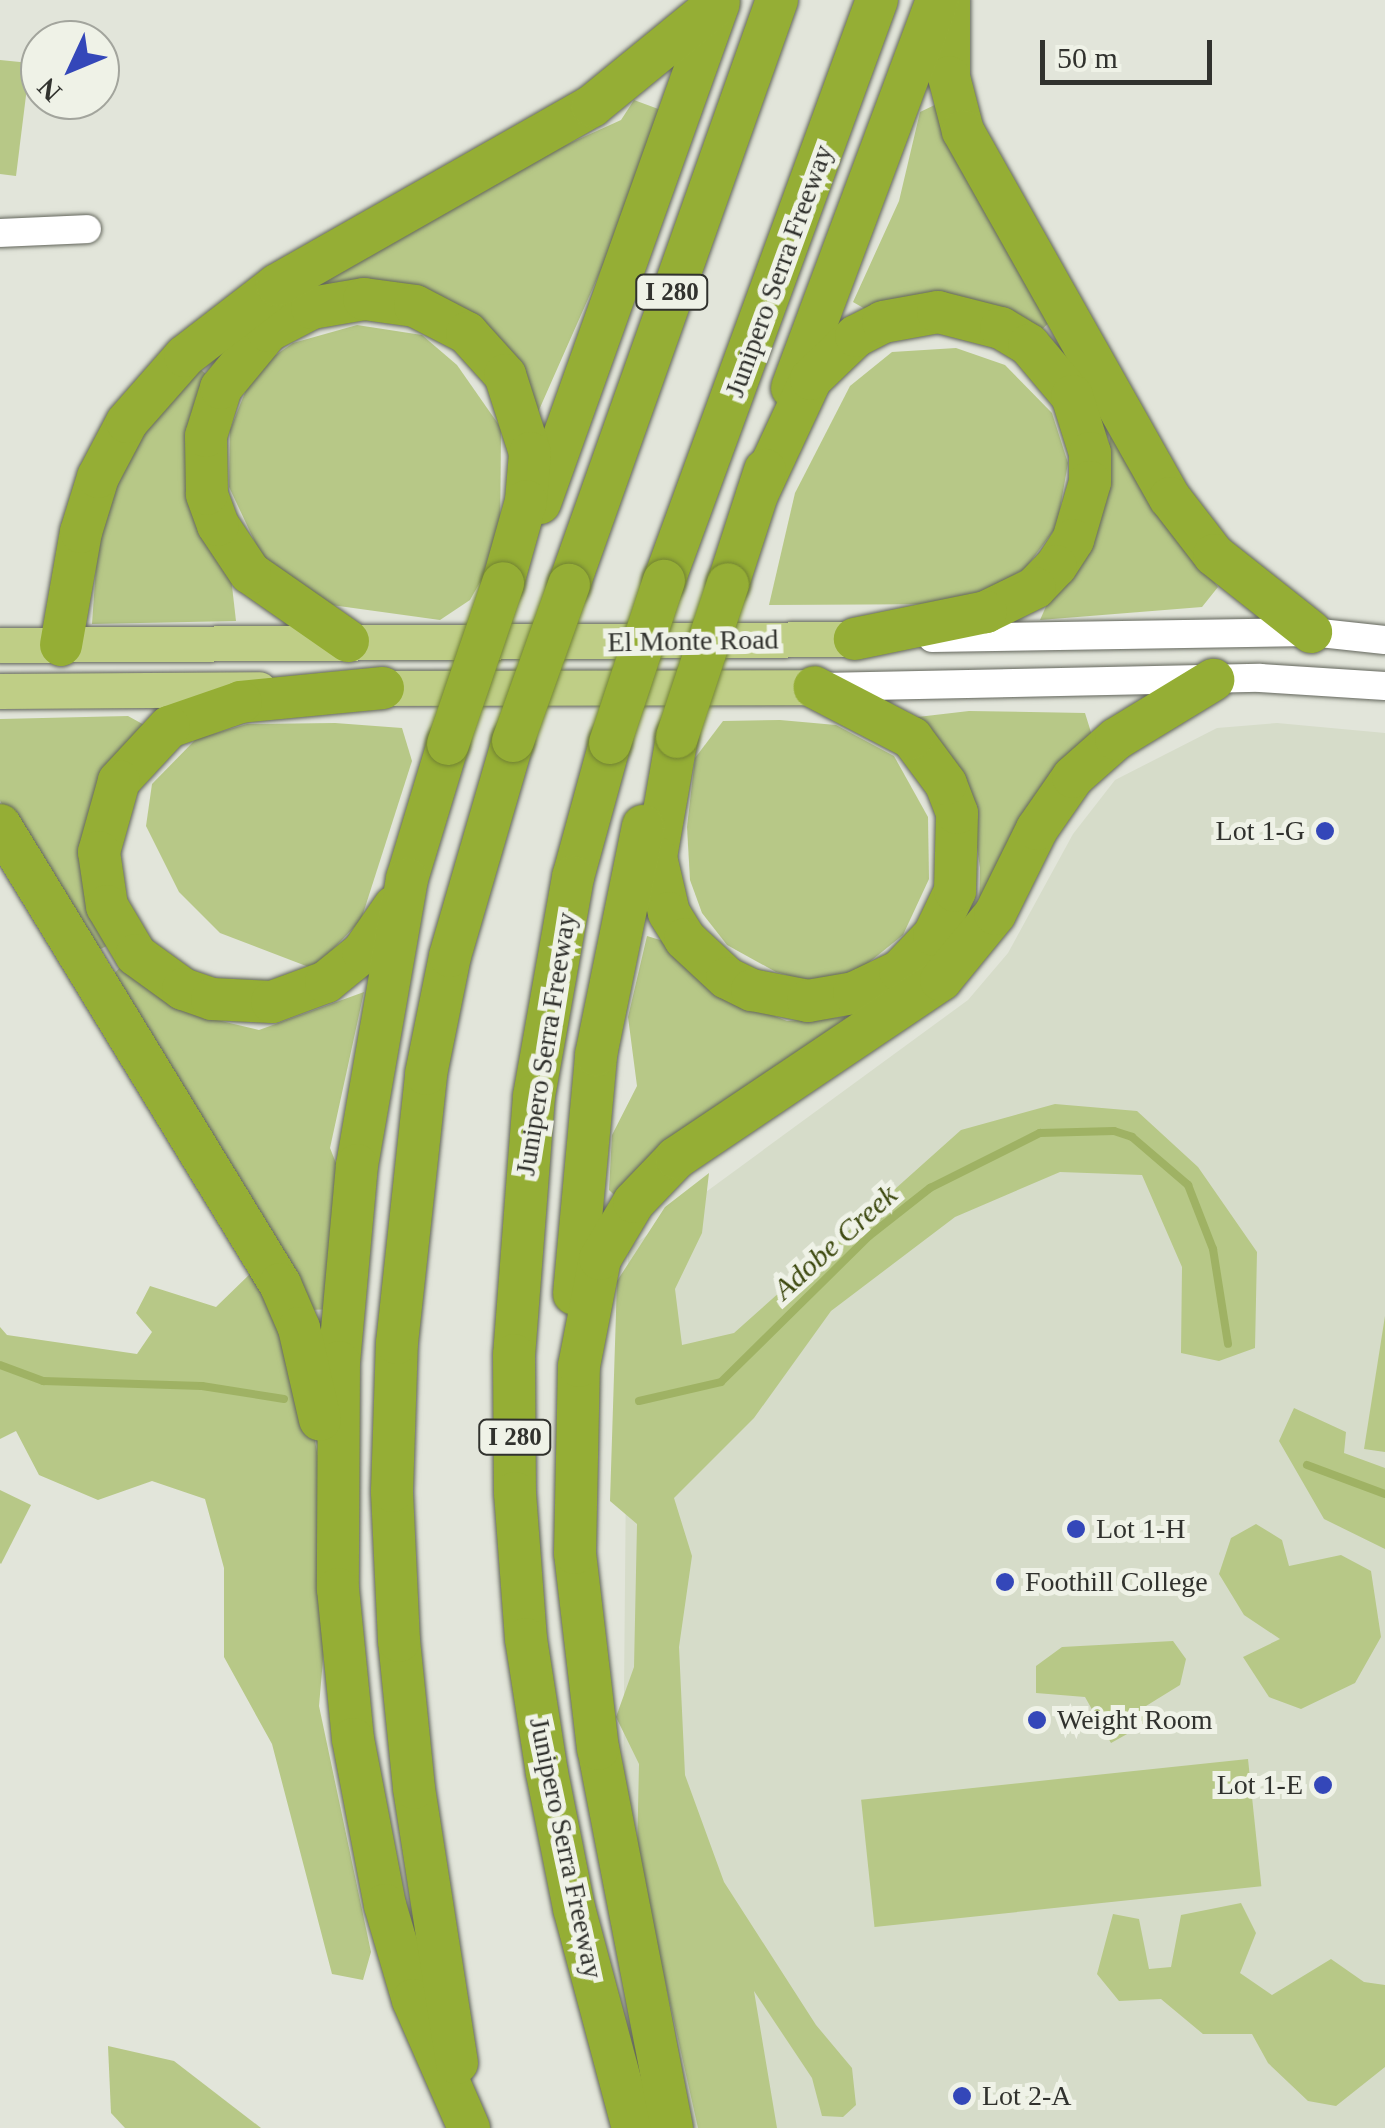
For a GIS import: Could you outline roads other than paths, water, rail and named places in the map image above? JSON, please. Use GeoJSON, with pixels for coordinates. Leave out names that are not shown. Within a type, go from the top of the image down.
{"type":"FeatureCollection","features":[{"type":"Feature","properties":{"kind":"highway","name":"I 280"},"geometry":{"type":"LineString","coordinates":[[471,2128],[414,1788],[392,1473],[397,1343],[426,1074],[468,885],[513,741],[777,0]]}},
{"type":"Feature","properties":{"kind":"highway","name":"Junipero Serra Freeway"},"geometry":{"type":"LineString","coordinates":[[633,2128],[574,1908],[526,1639],[515,1493],[514,1355],[534,1096],[573,878],[610,742],[664,582],[877,0]]}},
{"type":"Feature","properties":{"kind":"highway"},"geometry":{"type":"LineString","coordinates":[[672,2128],[610,1818],[581,1623],[575,1553],[579,1366],[574,1286],[596,1055],[649,800],[677,737],[834,265],[936,0]]}},
{"type":"Feature","properties":{"kind":"highway"},"geometry":{"type":"LineString","coordinates":[[949,0],[949,77],[963,131],[1170,498],[1214,555],[1311,632]]}},
{"type":"Feature","properties":{"kind":"highway"},"geometry":{"type":"LineString","coordinates":[[504,583],[542,499],[719,1]]}},
{"type":"Feature","properties":{"kind":"highway"},"geometry":{"type":"LineString","coordinates":[[61,645],[81,532],[98,477],[127,422],[185,356],[277,285],[592,106],[719,1]]}},
{"type":"Feature","properties":{"kind":"highway"},"geometry":{"type":"LineString","coordinates":[[338,1589],[343,1300],[366,1101],[407,879],[448,744],[504,583],[526,500],[530,453],[505,375],[467,334],[415,306],[364,299],[312,308],[268,332],[221,388],[206,436],[207,494],[218,524],[250,573],[348,641]]}},
{"type":"Feature","properties":{"kind":"highway"},"geometry":{"type":"LineString","coordinates":[[757,495],[811,378],[856,336],[896,318],[938,312],[1000,328],[1029,346],[1072,396],[1090,454],[1090,482],[1073,540],[1056,566],[1035,588],[986,612],[854,639]]}},
{"type":"Feature","properties":{"kind":"highway"},"geometry":{"type":"LineString","coordinates":[[579,1366],[600,1259],[653,1180],[702,1139],[941,980],[995,914],[1037,829],[1073,777],[1116,738],[1213,680]]}},
{"type":"Feature","properties":{"kind":"highway"},"geometry":{"type":"LineString","coordinates":[[677,737],[656,857],[669,913],[685,939],[727,978],[752,990],[808,1001],[854,994],[900,970],[934,935],[955,891],[958,827],[946,784],[912,738],[814,687]]}},
{"type":"Feature","properties":{"kind":"highway"},"geometry":{"type":"LineString","coordinates":[[383,688],[241,702],[170,727],[119,780],[102,826],[100,879],[120,932],[159,975],[182,989],[242,1004],[301,994],[346,968],[391,914],[407,879]]}},
{"type":"Feature","properties":{"kind":"highway"},"geometry":{"type":"LineString","coordinates":[[0,826],[280,1284],[313,1377],[353,1738],[385,1905],[413,2000],[471,2128]]}},
{"type":"Feature","properties":{"kind":"main road","name":"El Monte Road"},"geometry":{"type":"LineString","coordinates":[[0,646],[854,639]]}},
{"type":"Feature","properties":{"kind":"main road","name":"El Monte Road"},"geometry":{"type":"LineString","coordinates":[[0,691],[814,687]]}},
{"type":"Feature","properties":{"kind":"street"},"geometry":{"type":"LineString","coordinates":[[0,233],[87,230]]}},
{"type":"Feature","properties":{"kind":"street","name":"El Monte Road"},"geometry":{"type":"LineString","coordinates":[[854,639],[1311,632],[1385,640]]}},
{"type":"Feature","properties":{"kind":"street","name":"El Monte Road"},"geometry":{"type":"LineString","coordinates":[[814,687],[1213,680],[1385,686]]}},
{"type":"Feature","properties":{"kind":"waterway","name":"Adobe Creek"},"geometry":{"type":"LineString","coordinates":[[639,1401],[721,1382],[869,1236],[930,1188],[1040,1133],[1114,1131],[1132,1137],[1188,1185],[1213,1249],[1228,1344]]}},
{"type":"Feature","properties":{"kind":"waterway","name":"Adobe Creek"},"geometry":{"type":"LineString","coordinates":[[0,1365],[43,1381],[202,1386],[284,1399]]}},
{"type":"Feature","properties":{"kind":"waterway","name":"Adobe Creek"},"geometry":{"type":"LineString","coordinates":[[1307,1465],[1385,1494]]}},
{"type":"Feature","properties":{"kind":"place","name":"Lot 1-G"},"geometry":{"type":"Point","coordinates":[1325,831]}},
{"type":"Feature","properties":{"kind":"place","name":"Lot 1-H"},"geometry":{"type":"Point","coordinates":[1076,1529]}},
{"type":"Feature","properties":{"kind":"place","name":"Foothill College"},"geometry":{"type":"Point","coordinates":[1005,1582]}},
{"type":"Feature","properties":{"kind":"place","name":"Weight Room"},"geometry":{"type":"Point","coordinates":[1037,1720]}},
{"type":"Feature","properties":{"kind":"place","name":"Lot 1-E"},"geometry":{"type":"Point","coordinates":[1323,1785]}},
{"type":"Feature","properties":{"kind":"place","name":"Lot 2-A"},"geometry":{"type":"Point","coordinates":[962,2096]}}]}
